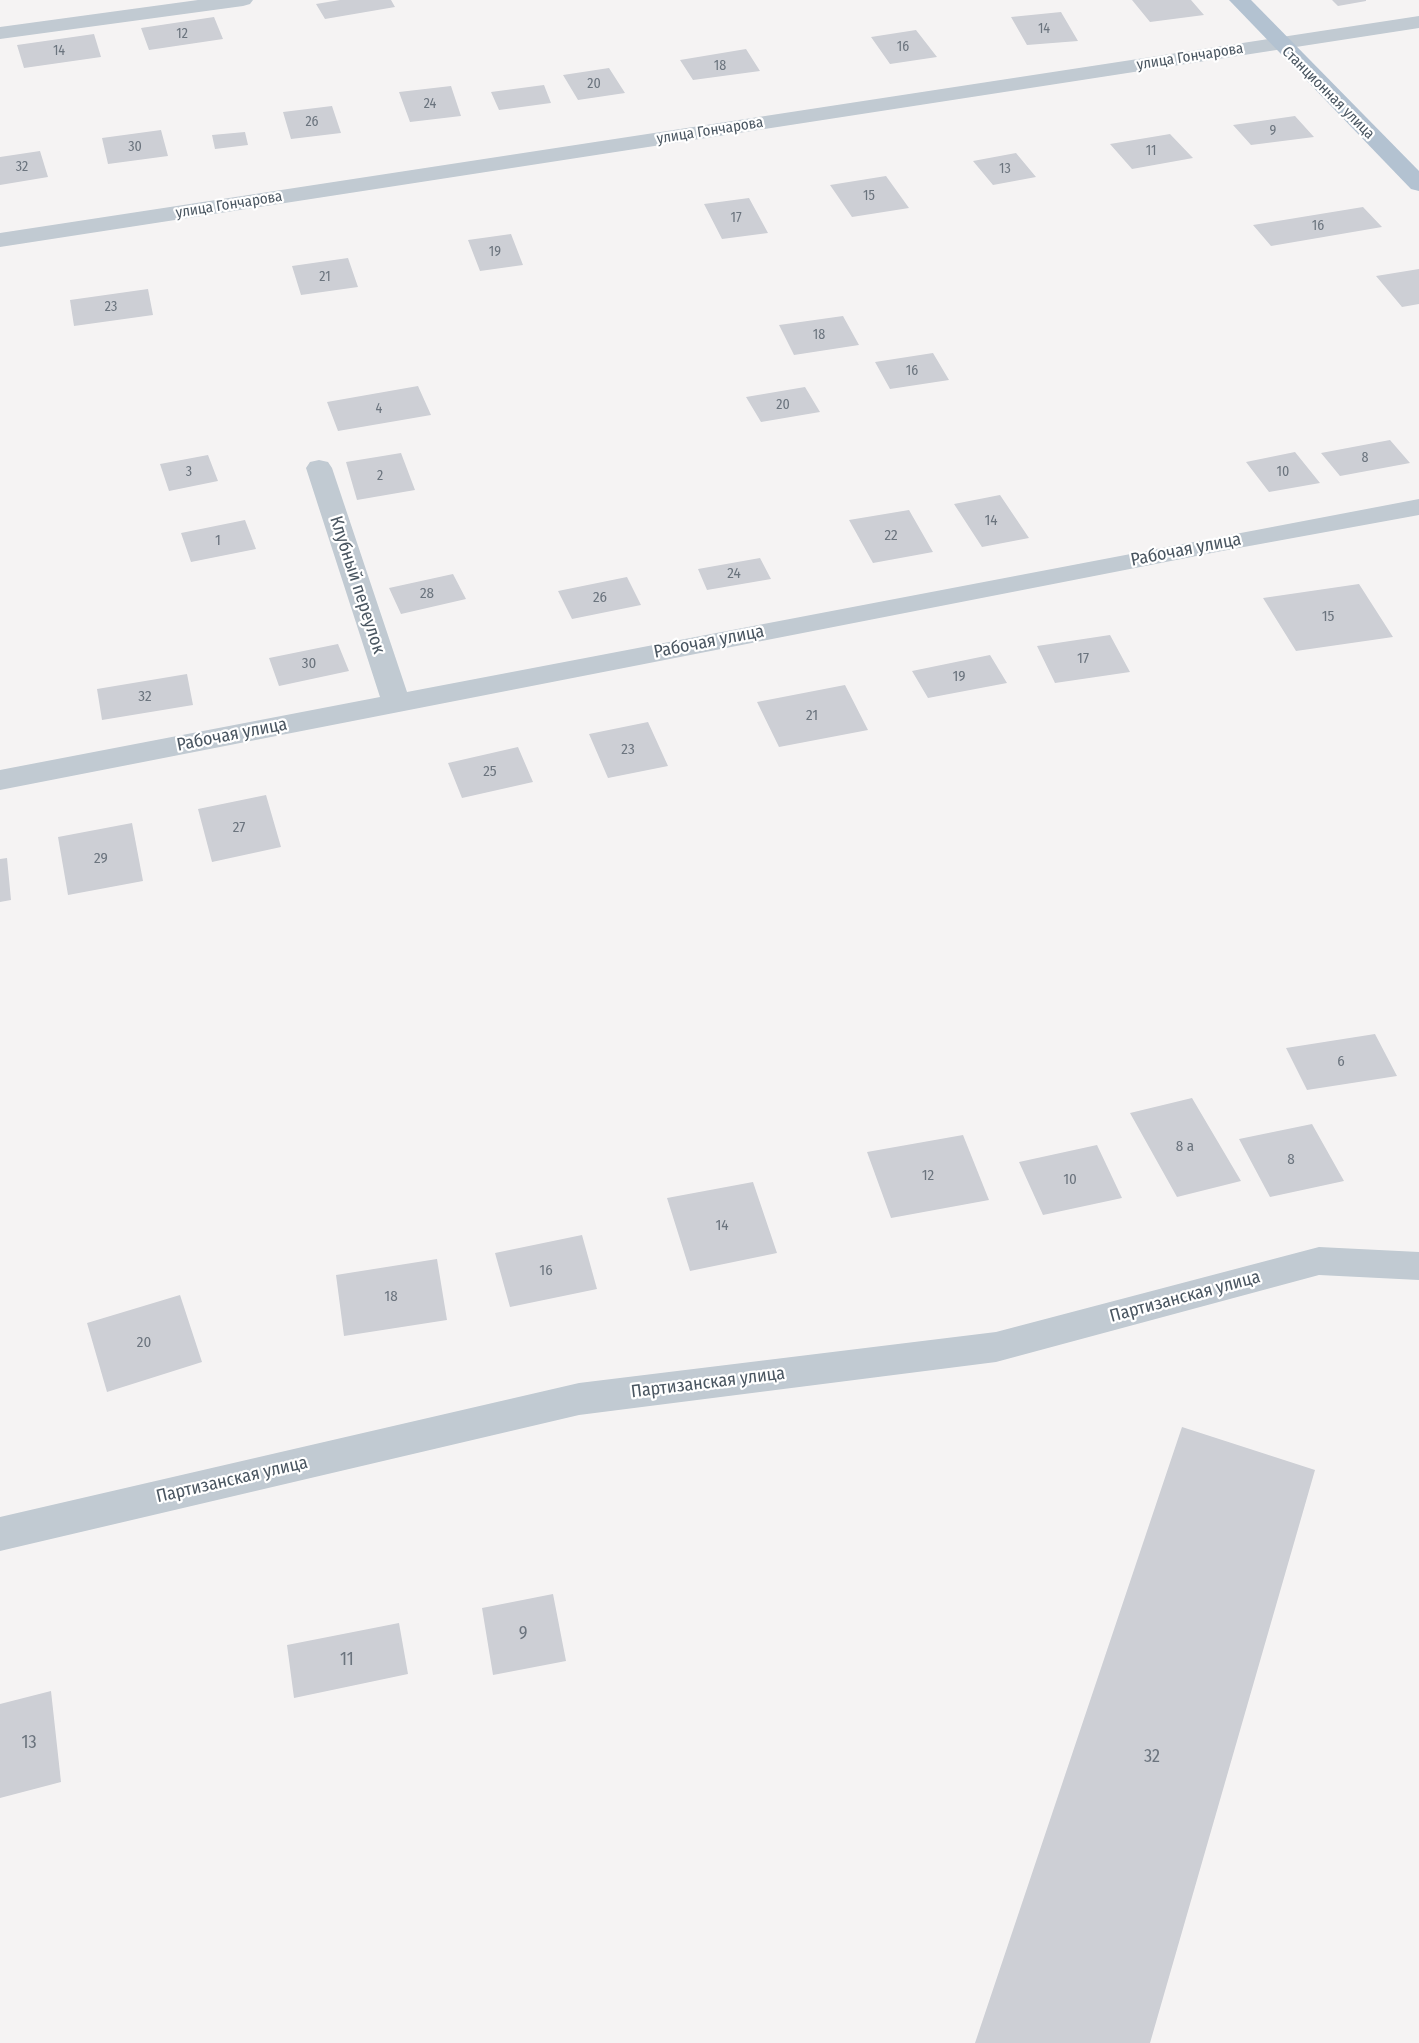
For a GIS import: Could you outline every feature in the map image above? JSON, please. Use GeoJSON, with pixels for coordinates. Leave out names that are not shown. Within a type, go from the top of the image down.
{"type":"FeatureCollection","features":[{"type":"Feature","properties":{"kind":"main road","name":"Станционная улица"},"geometry":{"type":"LineString","coordinates":[[1239,0],[1279,44],[1419,184]]}},
{"type":"Feature","properties":{"kind":"street"},"geometry":{"type":"LineString","coordinates":[[0,33],[243,0]]}},
{"type":"Feature","properties":{"kind":"street","name":"улица Гончарова"},"geometry":{"type":"LineString","coordinates":[[0,240],[1419,22]]}},
{"type":"Feature","properties":{"kind":"street","name":"Клубный переулок"},"geometry":{"type":"LineString","coordinates":[[318,468],[396,703]]}},
{"type":"Feature","properties":{"kind":"street","name":"Рабочая улица"},"geometry":{"type":"LineString","coordinates":[[0,780],[1222,543],[1419,507]]}},
{"type":"Feature","properties":{"kind":"street","name":"Партизанская улица"},"geometry":{"type":"LineString","coordinates":[[0,1534],[579,1399],[996,1347],[1319,1261],[1419,1266]]}},
{"type":"Feature","properties":{"kind":"building"},"geometry":{"type":"Polygon","coordinates":[[[340,0],[391,0],[395,7],[325,19],[316,4],[340,0]]]}},
{"type":"Feature","properties":{"kind":"building"},"geometry":{"type":"Polygon","coordinates":[[[1132,0],[1191,0],[1204,15],[1150,22],[1132,0]]]}},
{"type":"Feature","properties":{"kind":"building"},"geometry":{"type":"Polygon","coordinates":[[[1332,0],[1366,0],[1366,1],[1338,6],[1332,0]]]}},
{"type":"Feature","properties":{"kind":"building"},"geometry":{"type":"Polygon","coordinates":[[[1061,12],[1078,41],[1027,45],[1011,17],[1061,12]]]}},
{"type":"Feature","properties":{"kind":"building"},"geometry":{"type":"Polygon","coordinates":[[[214,17],[223,39],[149,50],[141,28],[214,17]]]}},
{"type":"Feature","properties":{"kind":"building"},"geometry":{"type":"Polygon","coordinates":[[[916,30],[937,57],[890,64],[871,37],[916,30]]]}},
{"type":"Feature","properties":{"kind":"building"},"geometry":{"type":"Polygon","coordinates":[[[94,34],[101,57],[24,68],[17,45],[94,34]]]}},
{"type":"Feature","properties":{"kind":"building"},"geometry":{"type":"Polygon","coordinates":[[[746,49],[760,71],[693,80],[680,60],[746,49]]]}},
{"type":"Feature","properties":{"kind":"building"},"geometry":{"type":"Polygon","coordinates":[[[609,68],[625,93],[578,100],[563,75],[609,68]]]}},
{"type":"Feature","properties":{"kind":"building"},"geometry":{"type":"Polygon","coordinates":[[[544,85],[551,103],[499,110],[491,92],[544,85]]]}},
{"type":"Feature","properties":{"kind":"building"},"geometry":{"type":"Polygon","coordinates":[[[451,86],[461,116],[410,122],[399,92],[451,86]]]}},
{"type":"Feature","properties":{"kind":"building"},"geometry":{"type":"Polygon","coordinates":[[[332,106],[341,133],[291,139],[283,112],[332,106]]]}},
{"type":"Feature","properties":{"kind":"building"},"geometry":{"type":"Polygon","coordinates":[[[1295,116],[1314,137],[1251,145],[1233,125],[1295,116]]]}},
{"type":"Feature","properties":{"kind":"building"},"geometry":{"type":"Polygon","coordinates":[[[161,130],[168,156],[108,164],[102,138],[161,130]]]}},
{"type":"Feature","properties":{"kind":"building"},"geometry":{"type":"Polygon","coordinates":[[[245,132],[248,145],[215,149],[212,135],[245,132]]]}},
{"type":"Feature","properties":{"kind":"building"},"geometry":{"type":"Polygon","coordinates":[[[1170,134],[1193,158],[1132,169],[1110,144],[1170,134]]]}},
{"type":"Feature","properties":{"kind":"building"},"geometry":{"type":"Polygon","coordinates":[[[40,151],[48,177],[0,185],[0,157],[40,151]]]}},
{"type":"Feature","properties":{"kind":"building"},"geometry":{"type":"Polygon","coordinates":[[[1016,153],[1036,177],[993,185],[973,161],[1016,153]]]}},
{"type":"Feature","properties":{"kind":"building"},"geometry":{"type":"Polygon","coordinates":[[[886,176],[909,208],[852,217],[830,185],[886,176]]]}},
{"type":"Feature","properties":{"kind":"building"},"geometry":{"type":"Polygon","coordinates":[[[749,198],[768,233],[722,239],[704,204],[749,198]]]}},
{"type":"Feature","properties":{"kind":"building"},"geometry":{"type":"Polygon","coordinates":[[[1363,207],[1382,227],[1271,246],[1253,225],[1363,207]]]}},
{"type":"Feature","properties":{"kind":"building"},"geometry":{"type":"Polygon","coordinates":[[[511,234],[523,265],[480,271],[468,240],[511,234]]]}},
{"type":"Feature","properties":{"kind":"building"},"geometry":{"type":"Polygon","coordinates":[[[348,258],[358,287],[301,295],[292,266],[348,258]]]}},
{"type":"Feature","properties":{"kind":"building"},"geometry":{"type":"Polygon","coordinates":[[[1419,269],[1419,304],[1402,307],[1376,276],[1419,269]]]}},
{"type":"Feature","properties":{"kind":"building"},"geometry":{"type":"Polygon","coordinates":[[[148,289],[153,315],[74,326],[70,300],[148,289]]]}},
{"type":"Feature","properties":{"kind":"building"},"geometry":{"type":"Polygon","coordinates":[[[843,316],[859,345],[794,355],[779,325],[843,316]]]}},
{"type":"Feature","properties":{"kind":"building"},"geometry":{"type":"Polygon","coordinates":[[[933,353],[949,380],[890,389],[875,362],[933,353]]]}},
{"type":"Feature","properties":{"kind":"building"},"geometry":{"type":"Polygon","coordinates":[[[418,386],[431,415],[338,431],[327,402],[418,386]]]}},
{"type":"Feature","properties":{"kind":"building"},"geometry":{"type":"Polygon","coordinates":[[[805,387],[820,412],[761,422],[746,397],[805,387]]]}},
{"type":"Feature","properties":{"kind":"building"},"geometry":{"type":"Polygon","coordinates":[[[1390,440],[1410,463],[1340,476],[1321,453],[1390,440]]]}},
{"type":"Feature","properties":{"kind":"building"},"geometry":{"type":"Polygon","coordinates":[[[1295,452],[1320,483],[1269,492],[1246,462],[1295,452]]]}},
{"type":"Feature","properties":{"kind":"building"},"geometry":{"type":"Polygon","coordinates":[[[401,453],[415,490],[357,500],[346,462],[401,453]]]}},
{"type":"Feature","properties":{"kind":"building"},"geometry":{"type":"Polygon","coordinates":[[[208,455],[218,481],[169,491],[160,464],[208,455]]]}},
{"type":"Feature","properties":{"kind":"building"},"geometry":{"type":"Polygon","coordinates":[[[1000,495],[1029,538],[982,547],[954,504],[1000,495]]]}},
{"type":"Feature","properties":{"kind":"building"},"geometry":{"type":"Polygon","coordinates":[[[909,510],[933,552],[873,563],[849,520],[909,510]]]}},
{"type":"Feature","properties":{"kind":"building"},"geometry":{"type":"Polygon","coordinates":[[[245,520],[256,549],[191,562],[181,533],[245,520]]]}},
{"type":"Feature","properties":{"kind":"building"},"geometry":{"type":"Polygon","coordinates":[[[760,558],[771,579],[707,590],[698,569],[760,558]]]}},
{"type":"Feature","properties":{"kind":"building"},"geometry":{"type":"Polygon","coordinates":[[[453,574],[466,599],[401,614],[389,588],[453,574]]]}},
{"type":"Feature","properties":{"kind":"building"},"geometry":{"type":"Polygon","coordinates":[[[627,577],[641,605],[572,619],[558,591],[627,577]]]}},
{"type":"Feature","properties":{"kind":"building"},"geometry":{"type":"Polygon","coordinates":[[[1359,584],[1393,637],[1296,651],[1263,598],[1359,584]]]}},
{"type":"Feature","properties":{"kind":"building"},"geometry":{"type":"Polygon","coordinates":[[[1110,635],[1130,672],[1055,683],[1037,646],[1110,635]]]}},
{"type":"Feature","properties":{"kind":"building"},"geometry":{"type":"Polygon","coordinates":[[[338,644],[349,671],[279,686],[269,658],[338,644]]]}},
{"type":"Feature","properties":{"kind":"building"},"geometry":{"type":"Polygon","coordinates":[[[990,655],[1007,683],[928,698],[912,671],[990,655]]]}},
{"type":"Feature","properties":{"kind":"building"},"geometry":{"type":"Polygon","coordinates":[[[187,674],[193,705],[102,720],[97,689],[187,674]]]}},
{"type":"Feature","properties":{"kind":"building"},"geometry":{"type":"Polygon","coordinates":[[[845,685],[868,730],[779,747],[757,702],[845,685]]]}},
{"type":"Feature","properties":{"kind":"building"},"geometry":{"type":"Polygon","coordinates":[[[648,722],[668,766],[608,778],[589,734],[648,722]]]}},
{"type":"Feature","properties":{"kind":"building"},"geometry":{"type":"Polygon","coordinates":[[[518,747],[533,782],[462,798],[448,763],[518,747]]]}},
{"type":"Feature","properties":{"kind":"building"},"geometry":{"type":"Polygon","coordinates":[[[266,795],[281,847],[212,862],[198,809],[266,795]]]}},
{"type":"Feature","properties":{"kind":"building"},"geometry":{"type":"Polygon","coordinates":[[[132,823],[143,881],[68,895],[58,837],[132,823]]]}},
{"type":"Feature","properties":{"kind":"building"},"geometry":{"type":"Polygon","coordinates":[[[7,858],[11,900],[0,902],[0,859],[7,858]]]}},
{"type":"Feature","properties":{"kind":"building"},"geometry":{"type":"Polygon","coordinates":[[[1375,1034],[1397,1076],[1307,1090],[1286,1048],[1375,1034]]]}},
{"type":"Feature","properties":{"kind":"building"},"geometry":{"type":"Polygon","coordinates":[[[1192,1098],[1241,1181],[1177,1197],[1130,1113],[1192,1098]]]}},
{"type":"Feature","properties":{"kind":"building"},"geometry":{"type":"Polygon","coordinates":[[[1312,1124],[1344,1181],[1270,1197],[1239,1139],[1312,1124]]]}},
{"type":"Feature","properties":{"kind":"building"},"geometry":{"type":"Polygon","coordinates":[[[963,1135],[989,1200],[891,1218],[867,1152],[963,1135]]]}},
{"type":"Feature","properties":{"kind":"building"},"geometry":{"type":"Polygon","coordinates":[[[1097,1145],[1122,1198],[1043,1215],[1019,1162],[1097,1145]]]}},
{"type":"Feature","properties":{"kind":"building"},"geometry":{"type":"Polygon","coordinates":[[[753,1182],[777,1253],[690,1271],[667,1198],[753,1182]]]}},
{"type":"Feature","properties":{"kind":"building"},"geometry":{"type":"Polygon","coordinates":[[[582,1235],[597,1289],[510,1307],[495,1253],[582,1235]]]}},
{"type":"Feature","properties":{"kind":"building"},"geometry":{"type":"Polygon","coordinates":[[[437,1259],[447,1320],[344,1336],[336,1275],[437,1259]]]}},
{"type":"Feature","properties":{"kind":"building"},"geometry":{"type":"Polygon","coordinates":[[[180,1295],[202,1362],[107,1392],[87,1323],[180,1295]]]}},
{"type":"Feature","properties":{"kind":"building"},"geometry":{"type":"Polygon","coordinates":[[[1182,1427],[1315,1470],[1150,2043],[975,2043],[1182,1427]]]}},
{"type":"Feature","properties":{"kind":"building"},"geometry":{"type":"Polygon","coordinates":[[[553,1594],[566,1661],[493,1675],[482,1608],[553,1594]]]}},
{"type":"Feature","properties":{"kind":"building"},"geometry":{"type":"Polygon","coordinates":[[[399,1623],[408,1674],[294,1698],[287,1645],[399,1623]]]}},
{"type":"Feature","properties":{"kind":"building"},"geometry":{"type":"Polygon","coordinates":[[[51,1691],[61,1782],[0,1798],[0,1704],[51,1691]]]}}]}
